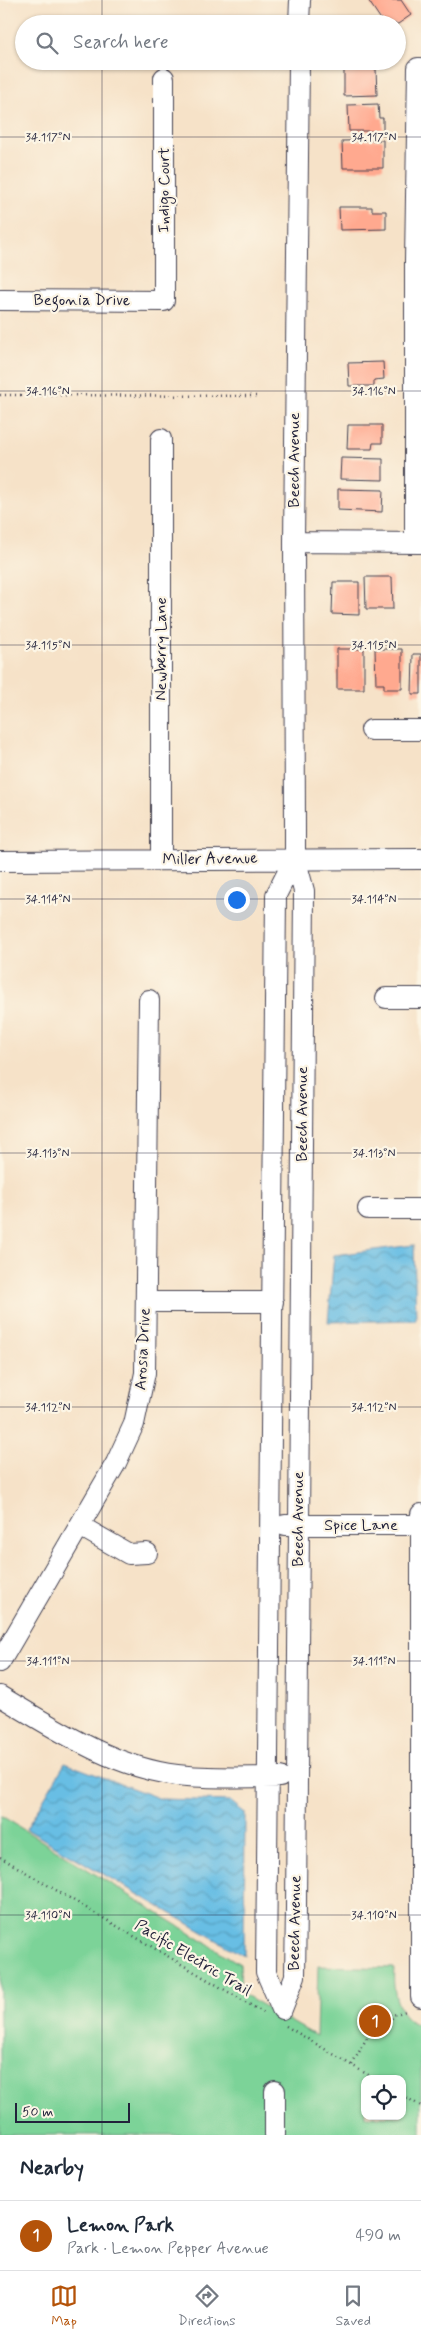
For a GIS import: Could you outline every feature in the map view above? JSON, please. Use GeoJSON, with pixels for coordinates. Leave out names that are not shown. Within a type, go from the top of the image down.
{"type":"FeatureCollection","features":[{"type":"Feature","properties":{"kind":"street"},"geometry":{"type":"LineString","coordinates":[[300,0],[300,15]]}},
{"type":"Feature","properties":{"kind":"street"},"geometry":{"type":"LineString","coordinates":[[294,542],[418,543],[420,68]]}},
{"type":"Feature","properties":{"kind":"street","name":"Beech Avenue"},"geometry":{"type":"LineString","coordinates":[[295,858],[276,895],[266,1972],[282,2009],[295,1976],[297,1778],[304,891],[295,858],[294,542],[299,70]]}},
{"type":"Feature","properties":{"kind":"street","name":"Indigo Court"},"geometry":{"type":"LineString","coordinates":[[164,78],[164,301]]}},
{"type":"Feature","properties":{"kind":"street","name":"Begonia Drive"},"geometry":{"type":"LineString","coordinates":[[0,300],[164,301]]}},
{"type":"Feature","properties":{"kind":"street","name":"Newberry Lane"},"geometry":{"type":"LineString","coordinates":[[161,439],[161,859]]}},
{"type":"Feature","properties":{"kind":"street"},"geometry":{"type":"LineString","coordinates":[[371,730],[421,730]]}},
{"type":"Feature","properties":{"kind":"street","name":"Miller Avenue"},"geometry":{"type":"LineString","coordinates":[[0,861],[295,858],[421,859]]}},
{"type":"Feature","properties":{"kind":"street"},"geometry":{"type":"LineString","coordinates":[[386,998],[421,998]]}},
{"type":"Feature","properties":{"kind":"street","name":"Arosia Drive"},"geometry":{"type":"LineString","coordinates":[[0,1662],[116,1463],[134,1424],[145,1373],[149,1000]]}},
{"type":"Feature","properties":{"kind":"street"},"geometry":{"type":"LineString","coordinates":[[368,1209],[421,1209]]}},
{"type":"Feature","properties":{"kind":"street"},"geometry":{"type":"LineString","coordinates":[[146,1302],[272,1302]]}},
{"type":"Feature","properties":{"kind":"street"},"geometry":{"type":"LineString","coordinates":[[421,1514],[421,1997]]}},
{"type":"Feature","properties":{"kind":"street","name":"Spice Lane"},"geometry":{"type":"LineString","coordinates":[[270,1524],[421,1525]]}},
{"type":"Feature","properties":{"kind":"street"},"geometry":{"type":"LineString","coordinates":[[80,1526],[130,1554],[148,1553]]}},
{"type":"Feature","properties":{"kind":"street"},"geometry":{"type":"LineString","coordinates":[[0,1696],[84,1744],[143,1768],[178,1775],[297,1778]]}},
{"type":"Feature","properties":{"kind":"street"},"geometry":{"type":"LineString","coordinates":[[275,2091],[275,2135]]}},
{"type":"Feature","properties":{"kind":"path"},"geometry":{"type":"LineString","coordinates":[[0,395],[260,396]]}},
{"type":"Feature","properties":{"kind":"path","name":"Pacific Electric Trail"},"geometry":{"type":"LineString","coordinates":[[0,1857],[270,2017]]}},
{"type":"Feature","properties":{"kind":"path"},"geometry":{"type":"LineString","coordinates":[[352,2065],[371,2030],[382,2029],[390,2022],[392,2015],[406,2011]]}},
{"type":"Feature","properties":{"kind":"path"},"geometry":{"type":"LineString","coordinates":[[278,2022],[368,2075]]}},
{"type":"Feature","properties":{"kind":"path"},"geometry":{"type":"LineString","coordinates":[[406,2097],[421,2106]]}},
{"type":"Feature","properties":{"kind":"green space"},"geometry":{"type":"Polygon","coordinates":[[[0,1815],[240,1964],[241,1993],[316,2036],[318,1966],[394,1968],[395,1995],[401,2010],[413,2023],[421,2027],[421,2135],[0,2135],[0,1815]]]}},
{"type":"Feature","properties":{"kind":"water"},"geometry":{"type":"Polygon","coordinates":[[[414,1245],[416,1320],[328,1322],[334,1255],[414,1245]]]}},
{"type":"Feature","properties":{"kind":"water"},"geometry":{"type":"Polygon","coordinates":[[[65,1763],[161,1799],[230,1801],[245,1813],[244,1956],[26,1829],[65,1763]]]}},
{"type":"Feature","properties":{"kind":"building"},"geometry":{"type":"Polygon","coordinates":[[[368,0],[401,0],[411,15],[406,18],[406,15],[378,15],[368,0]]]}},
{"type":"Feature","properties":{"kind":"building"},"geometry":{"type":"Polygon","coordinates":[[[344,70],[376,70],[377,95],[344,96],[344,70]]]}},
{"type":"Feature","properties":{"kind":"building"},"geometry":{"type":"Polygon","coordinates":[[[378,104],[379,118],[383,118],[383,131],[349,131],[348,105],[378,104]]]}},
{"type":"Feature","properties":{"kind":"building"},"geometry":{"type":"Polygon","coordinates":[[[383,140],[383,168],[343,168],[342,141],[383,140]]]}},
{"type":"Feature","properties":{"kind":"building"},"geometry":{"type":"Polygon","coordinates":[[[339,207],[372,207],[372,211],[386,211],[386,229],[340,230],[339,207]]]}},
{"type":"Feature","properties":{"kind":"building"},"geometry":{"type":"Polygon","coordinates":[[[383,362],[384,379],[374,380],[374,386],[349,386],[348,363],[383,362]]]}},
{"type":"Feature","properties":{"kind":"building"},"geometry":{"type":"Polygon","coordinates":[[[348,425],[382,425],[382,443],[373,443],[372,449],[347,449],[348,425]]]}},
{"type":"Feature","properties":{"kind":"building"},"geometry":{"type":"Polygon","coordinates":[[[341,458],[383,459],[383,480],[340,479],[341,458]]]}},
{"type":"Feature","properties":{"kind":"building"},"geometry":{"type":"Polygon","coordinates":[[[338,489],[383,490],[382,512],[338,510],[338,489]]]}},
{"type":"Feature","properties":{"kind":"building"},"geometry":{"type":"Polygon","coordinates":[[[365,577],[392,577],[393,609],[366,609],[365,577]]]}},
{"type":"Feature","properties":{"kind":"building"},"geometry":{"type":"Polygon","coordinates":[[[333,582],[359,582],[359,615],[332,614],[333,582]]]}},
{"type":"Feature","properties":{"kind":"building"},"geometry":{"type":"Polygon","coordinates":[[[337,649],[364,649],[364,689],[337,689],[337,649]]]}},
{"type":"Feature","properties":{"kind":"building"},"geometry":{"type":"Polygon","coordinates":[[[375,649],[402,649],[402,689],[384,689],[384,684],[376,684],[375,649]]]}},
{"type":"Feature","properties":{"kind":"building"},"geometry":{"type":"Polygon","coordinates":[[[413,654],[421,654],[421,694],[412,694],[413,654]]]}},
{"type":"Feature","properties":{"kind":"place","name":"Lemon Park"},"geometry":{"type":"Point","coordinates":[375,2021]}}]}
